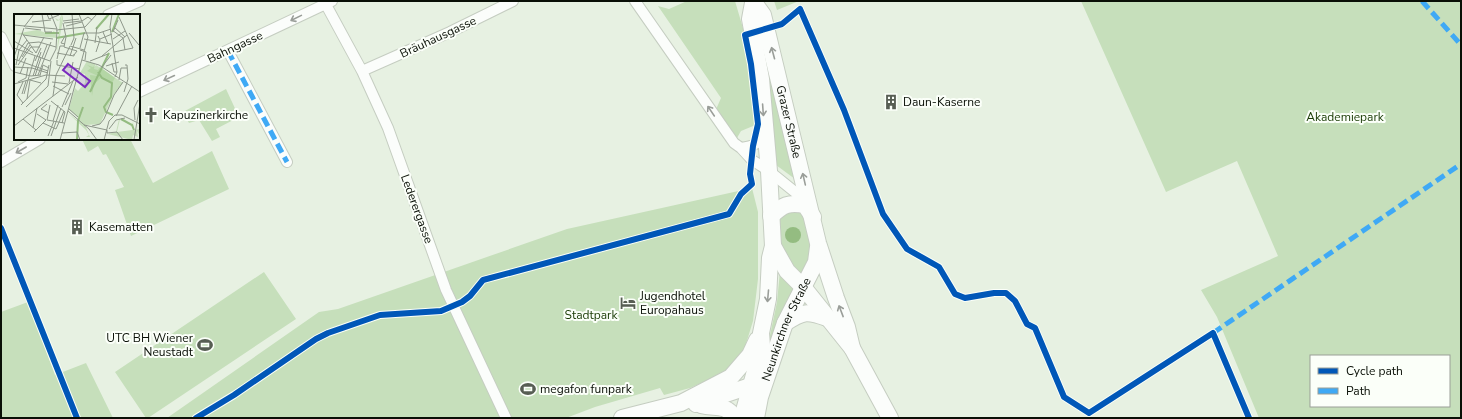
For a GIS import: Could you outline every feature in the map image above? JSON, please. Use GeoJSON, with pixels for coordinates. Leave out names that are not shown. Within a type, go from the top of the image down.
{"type":"FeatureCollection","features":[{"type":"Feature","properties":{"kind":"main road","name":"Grazer Straße"},"geometry":{"type":"LineString","coordinates":[[753,2],[750,19],[761,79],[769,171],[773,246]]}},
{"type":"Feature","properties":{"kind":"main road","name":"Grazer Straße"},"geometry":{"type":"LineString","coordinates":[[753,2],[763,15],[766,23],[809,211],[818,243]]}},
{"type":"Feature","properties":{"kind":"main road"},"geometry":{"type":"LineString","coordinates":[[771,216],[782,206],[796,203],[809,211]]}},
{"type":"Feature","properties":{"kind":"main road"},"geometry":{"type":"LineString","coordinates":[[818,243],[847,327],[852,348]]}},
{"type":"Feature","properties":{"kind":"main road","name":"Neunkirchner Straße"},"geometry":{"type":"LineString","coordinates":[[742,418],[760,381],[769,370],[785,323],[816,262],[818,243]]}},
{"type":"Feature","properties":{"kind":"main road"},"geometry":{"type":"LineString","coordinates":[[773,246],[787,271],[804,288],[852,348],[890,418]]}},
{"type":"Feature","properties":{"kind":"main road","name":"Neunkirchner Straße"},"geometry":{"type":"LineString","coordinates":[[756,418],[755,392],[762,346],[761,334],[768,299],[770,258],[773,246]]}},
{"type":"Feature","properties":{"kind":"main road"},"geometry":{"type":"LineString","coordinates":[[785,323],[798,315],[810,312],[827,318]]}},
{"type":"Feature","properties":{"kind":"main road"},"geometry":{"type":"LineString","coordinates":[[689,404],[731,377],[750,354],[754,344],[761,334]]}},
{"type":"Feature","properties":{"kind":"main road"},"geometry":{"type":"LineString","coordinates":[[731,377],[737,378],[755,392]]}},
{"type":"Feature","properties":{"kind":"main road"},"geometry":{"type":"LineString","coordinates":[[622,418],[755,392]]}},
{"type":"Feature","properties":{"kind":"main road"},"geometry":{"type":"LineString","coordinates":[[689,404],[709,407],[720,406],[731,412],[735,418]]}},
{"type":"Feature","properties":{"kind":"street"},"geometry":{"type":"LineString","coordinates":[[110,14],[140,1]]}},
{"type":"Feature","properties":{"kind":"street","name":"Bräuhausgasse"},"geometry":{"type":"LineString","coordinates":[[362,71],[450,32],[513,1]]}},
{"type":"Feature","properties":{"kind":"street"},"geometry":{"type":"LineString","coordinates":[[635,1],[734,143],[752,160],[769,171],[795,192],[809,211]]}},
{"type":"Feature","properties":{"kind":"street","name":"Bahngasse"},"geometry":{"type":"LineString","coordinates":[[140,92],[228,51],[327,2]]}},
{"type":"Feature","properties":{"kind":"street","name":"Lederergasse"},"geometry":{"type":"LineString","coordinates":[[327,2],[362,71],[388,128],[446,290],[506,418]]}},
{"type":"Feature","properties":{"kind":"street"},"geometry":{"type":"LineString","coordinates":[[1,37],[14,60]]}},
{"type":"Feature","properties":{"kind":"street"},"geometry":{"type":"LineString","coordinates":[[228,51],[287,162]]}},
{"type":"Feature","properties":{"kind":"street"},"geometry":{"type":"LineString","coordinates":[[741,148],[753,146],[759,141],[765,132]]}},
{"type":"Feature","properties":{"kind":"street"},"geometry":{"type":"LineString","coordinates":[[1,162],[38,140]]}},
{"type":"Feature","properties":{"kind":"green space"},"geometry":{"type":"Polygon","coordinates":[[[687,1],[735,1],[745,35],[751,64],[758,124],[741,131],[734,143],[714,114],[721,98],[658,6],[669,9],[687,1]]]}},
{"type":"Feature","properties":{"kind":"green space"},"geometry":{"type":"Polygon","coordinates":[[[774,1],[799,1],[777,10],[774,1]]]}},
{"type":"Feature","properties":{"kind":"green space","name":"Akademiepark"},"geometry":{"type":"Polygon","coordinates":[[[1081,1],[1461,1],[1461,418],[1259,418],[1217,317],[1201,290],[1278,256],[1237,161],[1166,192],[1081,1]]]}},
{"type":"Feature","properties":{"kind":"green space"},"geometry":{"type":"Polygon","coordinates":[[[762,35],[795,179],[776,165],[762,35]]]}},
{"type":"Feature","properties":{"kind":"green space"},"geometry":{"type":"Polygon","coordinates":[[[226,89],[239,117],[216,129],[220,137],[212,141],[199,120],[189,123],[183,112],[226,89]]]}},
{"type":"Feature","properties":{"kind":"green space"},"geometry":{"type":"Polygon","coordinates":[[[82,140],[131,140],[153,183],[212,151],[229,189],[131,236],[115,190],[124,187],[106,154],[103,155],[98,146],[88,152],[82,140]]]}},
{"type":"Feature","properties":{"kind":"green space","name":"Stadtpark"},"geometry":{"type":"Polygon","coordinates":[[[752,188],[758,212],[758,279],[753,321],[745,347],[728,371],[690,388],[664,395],[660,388],[595,407],[566,418],[167,418],[319,312],[338,309],[567,229],[752,188]]]}},
{"type":"Feature","properties":{"kind":"green space"},"geometry":{"type":"Polygon","coordinates":[[[805,205],[818,243],[804,288],[773,246],[782,206],[805,205]]]}},
{"type":"Feature","properties":{"kind":"green space"},"geometry":{"type":"Polygon","coordinates":[[[780,271],[796,288],[763,369],[777,302],[780,271]]]}},
{"type":"Feature","properties":{"kind":"green space","name":"UTC BH Wiener Neustadt"},"geometry":{"type":"Polygon","coordinates":[[[264,272],[296,319],[146,418],[115,372],[264,272]]]}},
{"type":"Feature","properties":{"kind":"green space"},"geometry":{"type":"Polygon","coordinates":[[[28,302],[55,375],[86,363],[113,418],[1,418],[1,312],[28,302]]]}},
{"type":"Feature","properties":{"kind":"shaded area"},"geometry":{"type":"Polygon","coordinates":[[[793,227],[799,229],[801,235],[799,241],[793,243],[787,241],[785,235],[787,229],[793,227]]]}},
{"type":"Feature","properties":{"kind":"marked path"},"geometry":{"type":"LineString","coordinates":[[1422,1],[1461,45]]}},
{"type":"Feature","properties":{"kind":"marked path"},"geometry":{"type":"LineString","coordinates":[[228,51],[287,162]]}},
{"type":"Feature","properties":{"kind":"marked path"},"geometry":{"type":"LineString","coordinates":[[1213,333],[1461,164]]}},
{"type":"Feature","properties":{"kind":"cycle path"},"geometry":{"type":"LineString","coordinates":[[196,418],[234,395],[316,339],[328,333],[380,315],[441,311],[462,302],[470,296],[483,280],[729,214],[741,194],[752,184],[750,174],[753,146],[758,124],[751,64],[745,35],[782,24],[800,9],[844,110],[883,214],[907,249],[939,267],[955,294],[965,298],[994,293],[1006,293],[1015,301],[1027,324],[1035,328],[1064,397],[1089,413],[1213,333],[1249,418]]}},
{"type":"Feature","properties":{"kind":"cycle path"},"geometry":{"type":"LineString","coordinates":[[1,228],[77,418]]}},
{"type":"Feature","properties":{"kind":"place","name":"Daun-Kaserne"},"geometry":{"type":"Point","coordinates":[891,102]}},
{"type":"Feature","properties":{"kind":"place","name":"Kapuzinerkirche"},"geometry":{"type":"Point","coordinates":[151,115]}},
{"type":"Feature","properties":{"kind":"place","name":"Kasematten"},"geometry":{"type":"Point","coordinates":[77,227]}},
{"type":"Feature","properties":{"kind":"place","name":"Jugendhotel Europahaus"},"geometry":{"type":"Point","coordinates":[628,303]}},
{"type":"Feature","properties":{"kind":"place","name":"UTC BH Wiener Neustadt"},"geometry":{"type":"Point","coordinates":[205,345]}},
{"type":"Feature","properties":{"kind":"place","name":"megafon funpark"},"geometry":{"type":"Point","coordinates":[528,389]}}]}
